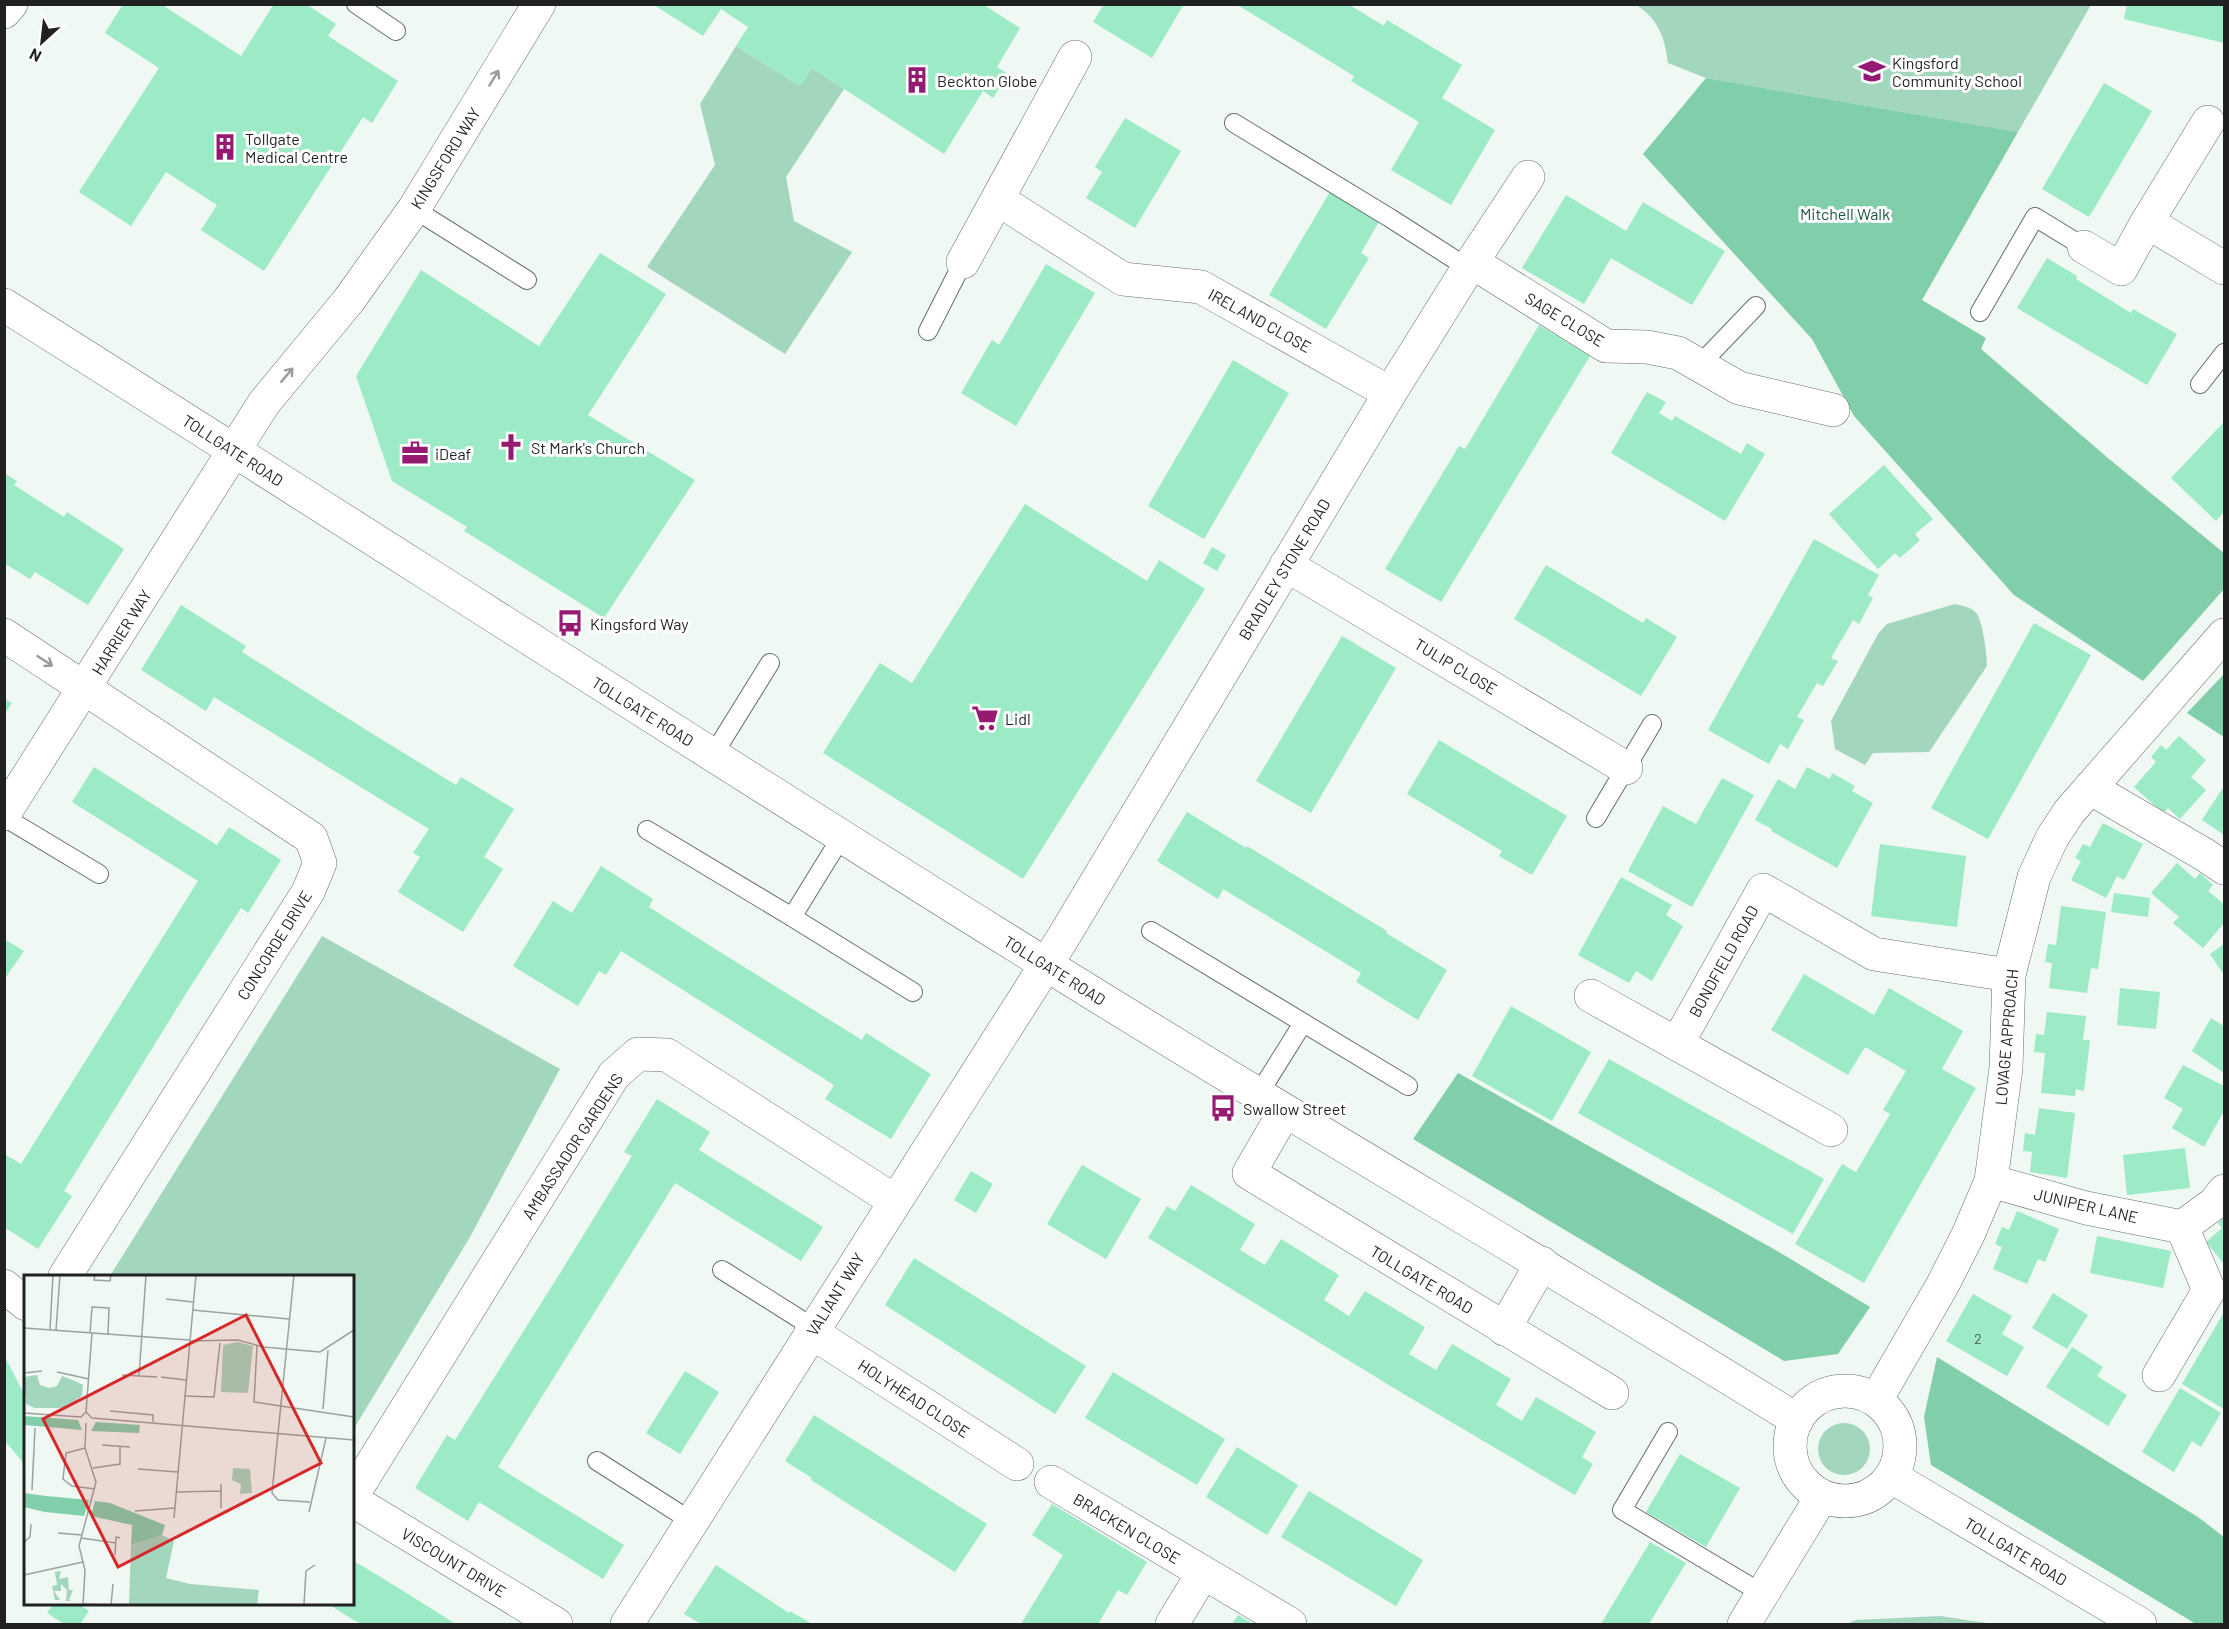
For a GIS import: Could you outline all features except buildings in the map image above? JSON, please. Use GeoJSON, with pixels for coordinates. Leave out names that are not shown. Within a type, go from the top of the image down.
{"type":"FeatureCollection","features":[{"type":"Feature","properties":{"kind":"street"},"geometry":{"type":"LineString","coordinates":[[4,12],[11,4]]}},
{"type":"Feature","properties":{"kind":"street","name":"KINGSFORD WAY"},"geometry":{"type":"LineString","coordinates":[[236,450],[264,404],[349,300],[414,209],[539,4]]}},
{"type":"Feature","properties":{"kind":"street"},"geometry":{"type":"LineString","coordinates":[[963,262],[999,200],[1075,57]]}},
{"type":"Feature","properties":{"kind":"street"},"geometry":{"type":"LineString","coordinates":[[2084,247],[2121,268],[2208,122]]}},
{"type":"Feature","properties":{"kind":"street","name":"BRADLEY STONE ROAD"},"geometry":{"type":"LineString","coordinates":[[1045,964],[1061,941],[1390,393],[1528,177]]}},
{"type":"Feature","properties":{"kind":"street","name":"IRELAND CLOSE"},"geometry":{"type":"LineString","coordinates":[[999,200],[1123,279],[1201,288],[1390,393]]}},
{"type":"Feature","properties":{"kind":"street"},"geometry":{"type":"LineString","coordinates":[[2147,222],[2224,268]]}},
{"type":"Feature","properties":{"kind":"street","name":"SAGE CLOSE"},"geometry":{"type":"LineString","coordinates":[[1470,265],[1606,346],[1647,347],[1678,353],[1739,388],[1833,410]]}},
{"type":"Feature","properties":{"kind":"street","name":"TOLLGATE ROAD"},"geometry":{"type":"LineString","coordinates":[[4,305],[1045,964],[1272,1103],[1542,1263],[1797,1420]]}},
{"type":"Feature","properties":{"kind":"street","name":"HARRIER WAY"},"geometry":{"type":"LineString","coordinates":[[4,815],[236,450]]}},
{"type":"Feature","properties":{"kind":"street","name":"TULIP CLOSE"},"geometry":{"type":"LineString","coordinates":[[1286,565],[1626,768]]}},
{"type":"Feature","properties":{"kind":"street","name":"CONCORDE DRIVE"},"geometry":{"type":"LineString","coordinates":[[4,635],[86,687],[311,838],[320,863],[308,892],[66,1275]]}},
{"type":"Feature","properties":{"kind":"street","name":"LOVAGE APPROACH"},"geometry":{"type":"LineString","coordinates":[[1876,1400],[1942,1286],[1968,1235],[1991,1181],[2006,1068],[2009,975],[2034,878],[2052,838],[2069,812],[2222,638]]}},
{"type":"Feature","properties":{"kind":"street"},"geometry":{"type":"LineString","coordinates":[[2090,788],[2224,868]]}},
{"type":"Feature","properties":{"kind":"street","name":"BONDFIELD ROAD"},"geometry":{"type":"LineString","coordinates":[[1677,1044],[1763,890],[1874,954],[2009,975]]}},
{"type":"Feature","properties":{"kind":"street","name":"VALIANT WAY"},"geometry":{"type":"LineString","coordinates":[[627,1624],[1045,964]]}},
{"type":"Feature","properties":{"kind":"street"},"geometry":{"type":"LineString","coordinates":[[1591,996],[1831,1130]]}},
{"type":"Feature","properties":{"kind":"street","name":"AMBASSADOR GARDENS"},"geometry":{"type":"LineString","coordinates":[[354,1495],[614,1075],[638,1054],[667,1055],[895,1201]]}},
{"type":"Feature","properties":{"kind":"street","name":"TOLLGATE ROAD"},"geometry":{"type":"LineString","coordinates":[[1272,1103],[1249,1173],[1612,1393]]}},
{"type":"Feature","properties":{"kind":"street","name":"JUNIPER LANE"},"geometry":{"type":"LineString","coordinates":[[1991,1181],[2086,1208],[2182,1227]]}},
{"type":"Feature","properties":{"kind":"street"},"geometry":{"type":"LineString","coordinates":[[2159,1375],[2217,1295],[2182,1227],[2215,1203],[2224,1191]]}},
{"type":"Feature","properties":{"kind":"street"},"geometry":{"type":"LineString","coordinates":[[1504,1329],[1542,1263]]}},
{"type":"Feature","properties":{"kind":"street"},"geometry":{"type":"LineString","coordinates":[[4,1286],[24,1302]]}},
{"type":"Feature","properties":{"kind":"street","name":"HOLYHEAD CLOSE"},"geometry":{"type":"LineString","coordinates":[[812,1330],[1017,1464]]}},
{"type":"Feature","properties":{"kind":"street"},"geometry":{"type":"LineString","coordinates":[[1855,1391],[1876,1400],[1895,1421],[1901,1449],[1892,1477],[1872,1494],[1855,1499],[1847,1501],[1822,1496],[1803,1483],[1792,1463],[1789,1441],[1797,1420],[1812,1402],[1832,1392],[1855,1391]]}},
{"type":"Feature","properties":{"kind":"street","name":"TOLLGATE ROAD"},"geometry":{"type":"LineString","coordinates":[[1892,1477],[2140,1624]]}},
{"type":"Feature","properties":{"kind":"street","name":"BRACKEN CLOSE"},"geometry":{"type":"LineString","coordinates":[[1052,1482],[1290,1624]]}},
{"type":"Feature","properties":{"kind":"street"},"geometry":{"type":"LineString","coordinates":[[1744,1624],[1822,1496]]}},
{"type":"Feature","properties":{"kind":"street","name":"VISCOUNT DRIVE"},"geometry":{"type":"LineString","coordinates":[[354,1499],[556,1624]]}},
{"type":"Feature","properties":{"kind":"street"},"geometry":{"type":"LineString","coordinates":[[1172,1624],[1203,1573]]}},
{"type":"Feature","properties":{"kind":"lane"},"geometry":{"type":"LineString","coordinates":[[356,4],[396,31]]}},
{"type":"Feature","properties":{"kind":"lane"},"geometry":{"type":"LineString","coordinates":[[1234,123],[1470,265]]}},
{"type":"Feature","properties":{"kind":"lane"},"geometry":{"type":"LineString","coordinates":[[414,209],[526,280]]}},
{"type":"Feature","properties":{"kind":"lane"},"geometry":{"type":"LineString","coordinates":[[1980,312],[2035,217],[2084,247]]}},
{"type":"Feature","properties":{"kind":"lane"},"geometry":{"type":"LineString","coordinates":[[928,331],[963,262]]}},
{"type":"Feature","properties":{"kind":"lane"},"geometry":{"type":"LineString","coordinates":[[1703,368],[1709,355],[1756,306]]}},
{"type":"Feature","properties":{"kind":"lane"},"geometry":{"type":"LineString","coordinates":[[2200,384],[2224,353]]}},
{"type":"Feature","properties":{"kind":"lane"},"geometry":{"type":"LineString","coordinates":[[713,755],[770,663]]}},
{"type":"Feature","properties":{"kind":"lane"},"geometry":{"type":"LineString","coordinates":[[1596,818],[1652,724]]}},
{"type":"Feature","properties":{"kind":"lane"},"geometry":{"type":"LineString","coordinates":[[4,815],[99,874]]}},
{"type":"Feature","properties":{"kind":"lane"},"geometry":{"type":"LineString","coordinates":[[647,830],[913,992]]}},
{"type":"Feature","properties":{"kind":"lane"},"geometry":{"type":"LineString","coordinates":[[792,917],[842,836]]}},
{"type":"Feature","properties":{"kind":"lane"},"geometry":{"type":"LineString","coordinates":[[1151,932],[1408,1086]]}},
{"type":"Feature","properties":{"kind":"lane"},"geometry":{"type":"LineString","coordinates":[[1272,1103],[1303,1023]]}},
{"type":"Feature","properties":{"kind":"lane"},"geometry":{"type":"LineString","coordinates":[[722,1270],[812,1330]]}},
{"type":"Feature","properties":{"kind":"lane"},"geometry":{"type":"LineString","coordinates":[[1668,1432],[1622,1510],[1763,1594]]}},
{"type":"Feature","properties":{"kind":"lane"},"geometry":{"type":"LineString","coordinates":[[597,1461],[691,1521]]}},
{"type":"Feature","properties":{"kind":"green space","name":"Kingsford Community School"},"geometry":{"type":"Polygon","coordinates":[[[1636,5],[2091,5],[2018,132],[1706,78],[1668,63],[1665,45],[1655,22],[1636,5]]]}},
{"type":"Feature","properties":{"kind":"green space"},"geometry":{"type":"Polygon","coordinates":[[[736,46],[800,86],[812,68],[844,89],[786,177],[794,221],[852,252],[785,354],[647,267],[715,165],[700,104],[736,46]]]}},
{"type":"Feature","properties":{"kind":"green space","name":"Mitchell Walk"},"geometry":{"type":"Polygon","coordinates":[[[1706,78],[2018,132],[1922,300],[1986,338],[1981,349],[2109,459],[2224,553],[2224,589],[2143,681],[2014,595],[1854,416],[1812,339],[1643,154],[1706,78]]]}},
{"type":"Feature","properties":{"kind":"green space"},"geometry":{"type":"Polygon","coordinates":[[[1955,604],[1970,608],[1977,614],[1983,632],[1987,666],[1929,752],[1873,753],[1865,765],[1835,749],[1831,721],[1878,634],[1887,624],[1955,604]]]}},
{"type":"Feature","properties":{"kind":"green space"},"geometry":{"type":"Polygon","coordinates":[[[2224,674],[2224,737],[2187,713],[2224,674]]]}},
{"type":"Feature","properties":{"kind":"green space"},"geometry":{"type":"Polygon","coordinates":[[[322,936],[560,1069],[470,1237],[354,1428],[354,1275],[111,1275],[322,936]]]}},
{"type":"Feature","properties":{"kind":"green space"},"geometry":{"type":"Polygon","coordinates":[[[1458,1073],[1779,1252],[1870,1307],[1838,1354],[1784,1361],[1413,1139],[1458,1073]]]}},
{"type":"Feature","properties":{"kind":"green space"},"geometry":{"type":"Polygon","coordinates":[[[1937,1357],[2198,1517],[2224,1537],[2224,1624],[2196,1624],[1931,1465],[1924,1417],[1937,1357]]]}},
{"type":"Feature","properties":{"kind":"green space"},"geometry":{"type":"Polygon","coordinates":[[[1839,1423],[1849,1423],[1858,1427],[1866,1435],[1870,1449],[1866,1463],[1858,1471],[1849,1475],[1839,1475],[1830,1471],[1822,1463],[1818,1454],[1818,1444],[1822,1435],[1830,1427],[1839,1423]]]}},
{"type":"Feature","properties":{"kind":"green space"},"geometry":{"type":"Polygon","coordinates":[[[1940,1616],[1993,1624],[1846,1624],[1856,1620],[1940,1616]]]}},
{"type":"Feature","properties":{"kind":"place","name":"Kingsford Community School"},"geometry":{"type":"Point","coordinates":[1872,71]}},
{"type":"Feature","properties":{"kind":"place","name":"Beckton Globe"},"geometry":{"type":"Point","coordinates":[917,80]}},
{"type":"Feature","properties":{"kind":"place","name":"Tollgate Medical Centre"},"geometry":{"type":"Point","coordinates":[225,147]}},
{"type":"Feature","properties":{"kind":"place","name":"St Mark's Church"},"geometry":{"type":"Point","coordinates":[511,447]}},
{"type":"Feature","properties":{"kind":"place","name":"iDeaf"},"geometry":{"type":"Point","coordinates":[415,453]}},
{"type":"Feature","properties":{"kind":"place","name":"Kingsford Way"},"geometry":{"type":"Point","coordinates":[570,623]}},
{"type":"Feature","properties":{"kind":"place","name":"Lidl"},"geometry":{"type":"Point","coordinates":[985,718]}},
{"type":"Feature","properties":{"kind":"place","name":"Swallow Street"},"geometry":{"type":"Point","coordinates":[1223,1108]}}]}
